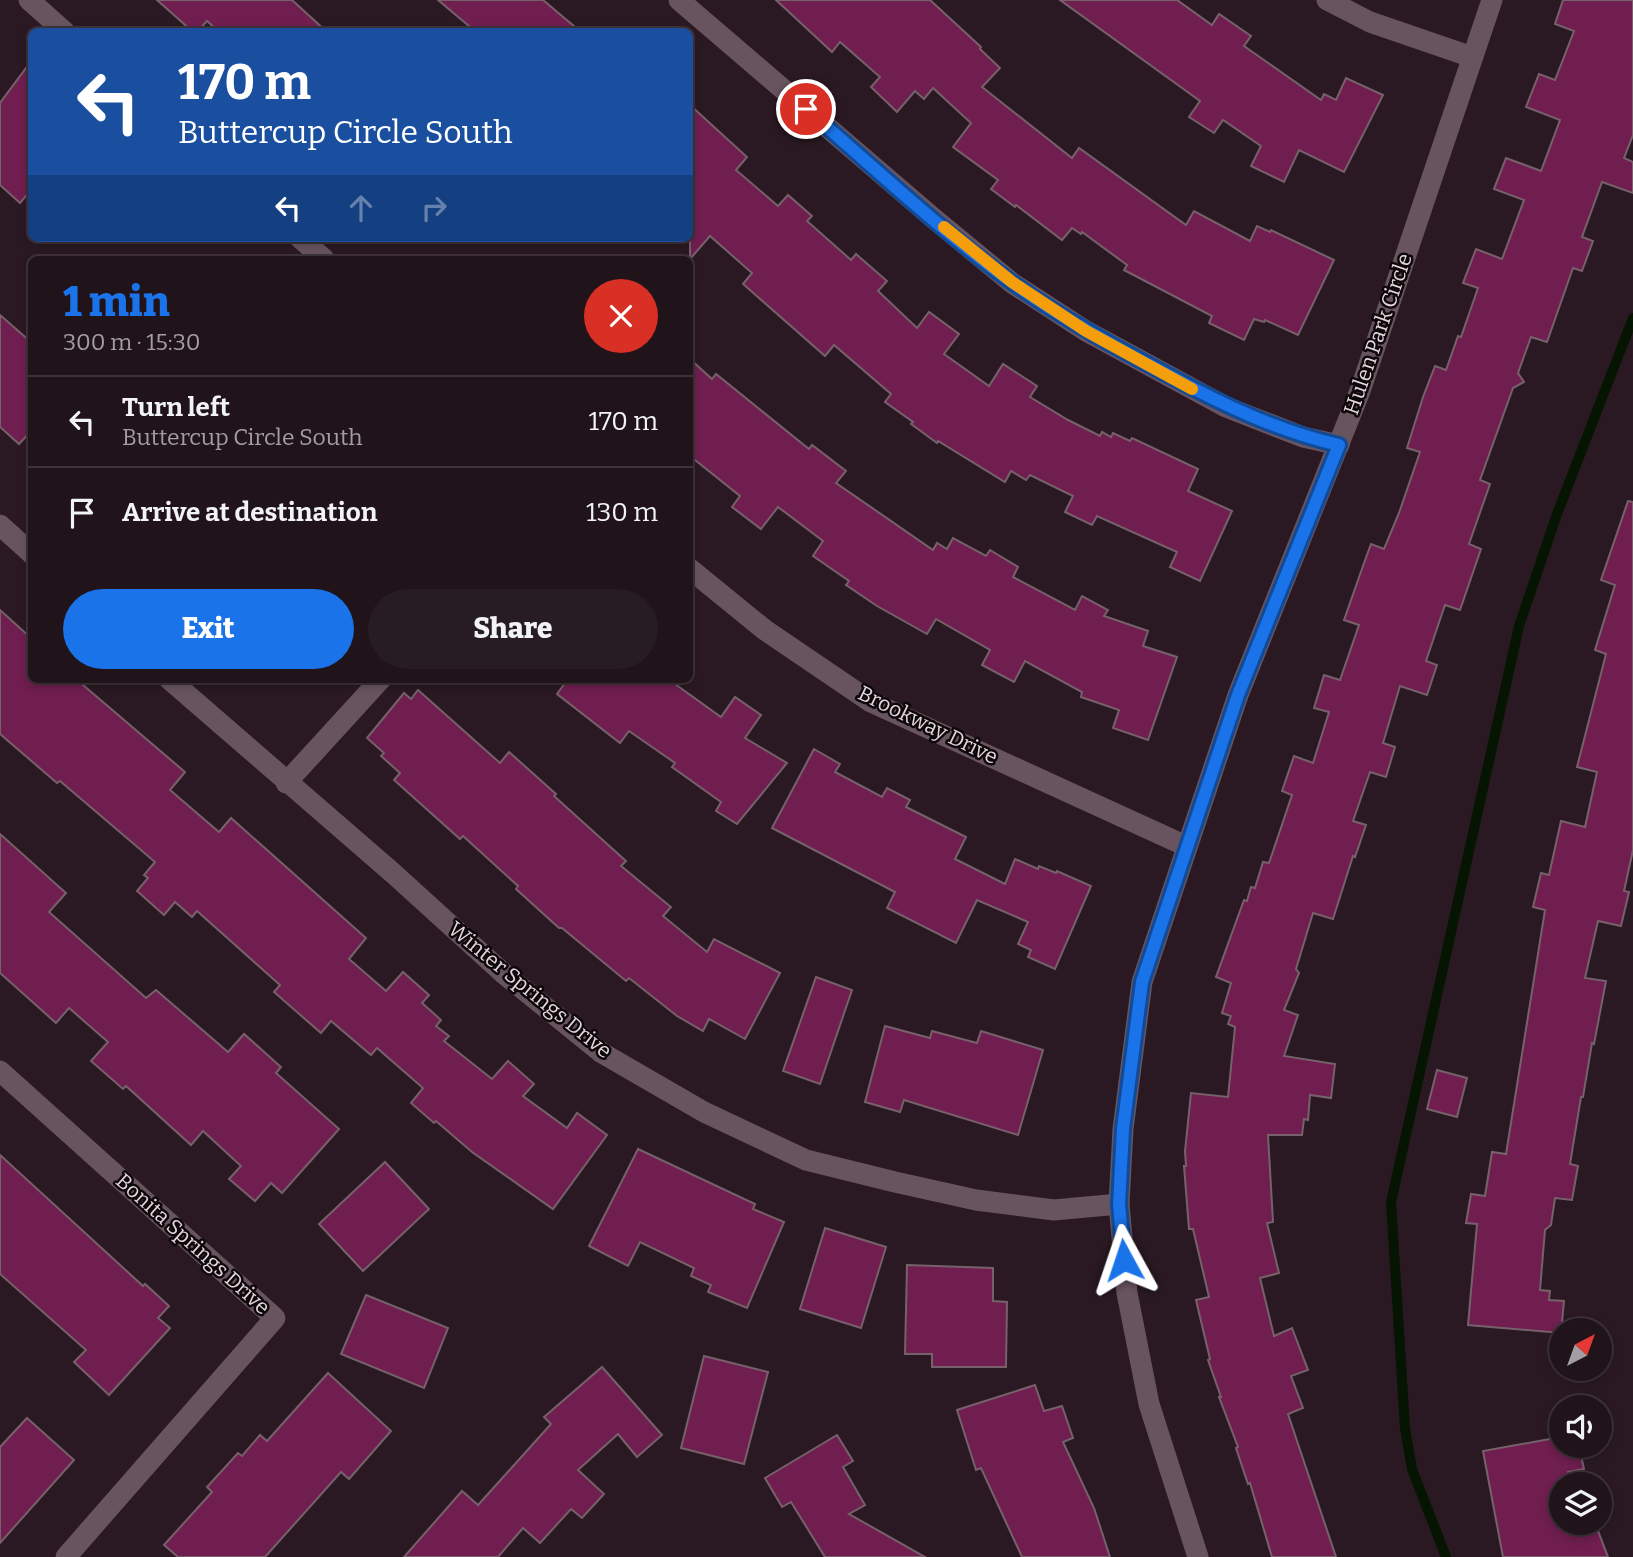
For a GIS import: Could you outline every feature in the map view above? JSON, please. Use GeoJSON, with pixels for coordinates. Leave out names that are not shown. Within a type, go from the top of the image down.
{"type":"FeatureCollection","features":[{"type":"Feature","properties":{"kind":"street"},"geometry":{"type":"LineString","coordinates":[[29,0],[60,28]]}},
{"type":"Feature","properties":{"kind":"street"},"geometry":{"type":"LineString","coordinates":[[679,0],[1012,282],[1086,331],[1226,407],[1303,437],[1339,445]]}},
{"type":"Feature","properties":{"kind":"street"},"geometry":{"type":"LineString","coordinates":[[1327,0],[1370,22],[1472,57]]}},
{"type":"Feature","properties":{"kind":"street","name":"Hulen Park Circle"},"geometry":{"type":"LineString","coordinates":[[1198,1557],[1149,1404],[1127,1293],[1119,1204],[1123,1129],[1142,982],[1238,695],[1360,391],[1492,0]]}},
{"type":"Feature","properties":{"kind":"street"},"geometry":{"type":"LineString","coordinates":[[305,242],[321,256]]}},
{"type":"Feature","properties":{"kind":"street"},"geometry":{"type":"LineString","coordinates":[[0,525],[28,550]]}},
{"type":"Feature","properties":{"kind":"street","name":"Brookway Drive"},"geometry":{"type":"LineString","coordinates":[[693,571],[765,629],[872,702],[1186,846]]}},
{"type":"Feature","properties":{"kind":"street","name":"Winter Springs Drive"},"geometry":{"type":"LineString","coordinates":[[174,683],[394,874],[503,974],[593,1045],[704,1112],[806,1160],[949,1194],[1054,1210],[1119,1204]]}},
{"type":"Feature","properties":{"kind":"street"},"geometry":{"type":"LineString","coordinates":[[286,783],[377,683]]}},
{"type":"Feature","properties":{"kind":"street","name":"Bonita Springs Drive"},"geometry":{"type":"LineString","coordinates":[[0,1071],[275,1318],[66,1557]]}},
{"type":"Feature","properties":{"kind":"building"},"geometry":{"type":"Polygon","coordinates":[[[157,0],[292,0],[323,28],[215,28],[207,21],[201,28],[188,28],[157,0]]]}},
{"type":"Feature","properties":{"kind":"building"},"geometry":{"type":"Polygon","coordinates":[[[438,0],[543,0],[576,28],[471,28],[438,0]]]}},
{"type":"Feature","properties":{"kind":"building"},"geometry":{"type":"Polygon","coordinates":[[[776,0],[930,0],[1000,68],[982,87],[1072,158],[1079,148],[1186,225],[1194,211],[1250,241],[1257,226],[1334,260],[1298,335],[1265,320],[1254,319],[1244,340],[1209,323],[1212,316],[1124,270],[1127,265],[1082,232],[1081,234],[1072,228],[1062,240],[991,189],[998,180],[953,147],[971,123],[933,88],[924,99],[915,91],[897,112],[871,87],[880,77],[840,42],[832,52],[776,0]]]}},
{"type":"Feature","properties":{"kind":"building"},"geometry":{"type":"Polygon","coordinates":[[[1060,0],[1177,0],[1212,25],[1219,14],[1251,36],[1244,46],[1321,100],[1324,94],[1336,100],[1346,78],[1383,95],[1344,172],[1299,150],[1284,182],[1251,166],[1261,146],[1223,120],[1214,133],[1189,117],[1200,101],[1060,0]]]}},
{"type":"Feature","properties":{"kind":"building"},"geometry":{"type":"Polygon","coordinates":[[[1563,0],[1633,0],[1633,135],[1624,158],[1633,162],[1633,193],[1602,182],[1582,237],[1593,241],[1582,271],[1573,268],[1547,342],[1531,337],[1518,373],[1524,382],[1513,388],[1480,480],[1490,484],[1469,544],[1481,549],[1460,610],[1445,605],[1426,661],[1437,665],[1427,695],[1400,686],[1383,743],[1395,747],[1386,777],[1370,772],[1353,821],[1366,825],[1333,919],[1313,913],[1296,969],[1299,973],[1284,1010],[1298,1015],[1284,1056],[1335,1064],[1331,1098],[1310,1095],[1308,1120],[1304,1119],[1302,1135],[1268,1135],[1273,1222],[1267,1223],[1279,1273],[1260,1278],[1274,1336],[1292,1328],[1308,1370],[1291,1376],[1303,1408],[1288,1414],[1336,1557],[1272,1557],[1208,1360],[1210,1359],[1196,1300],[1209,1297],[1193,1229],[1189,1229],[1184,1166],[1191,1093],[1228,1097],[1235,1027],[1228,1024],[1231,1016],[1222,1013],[1231,983],[1216,977],[1244,900],[1247,901],[1251,887],[1255,888],[1263,862],[1269,863],[1292,795],[1282,791],[1294,756],[1313,763],[1329,712],[1314,708],[1324,675],[1340,680],[1359,625],[1344,620],[1371,544],[1384,549],[1399,513],[1420,452],[1407,448],[1423,397],[1435,366],[1446,370],[1478,288],[1463,283],[1476,249],[1502,259],[1524,200],[1494,189],[1506,158],[1541,171],[1560,120],[1526,107],[1539,74],[1555,80],[1574,31],[1555,24],[1563,0]]]}},
{"type":"Feature","properties":{"kind":"building"},"geometry":{"type":"Polygon","coordinates":[[[28,65],[28,194],[20,203],[0,185],[0,103],[28,65]]]}},
{"type":"Feature","properties":{"kind":"building"},"geometry":{"type":"Polygon","coordinates":[[[693,108],[747,157],[736,170],[778,206],[788,195],[812,216],[807,221],[851,260],[856,254],[887,281],[878,291],[917,328],[929,312],[959,334],[944,354],[989,386],[1003,364],[1037,386],[1030,397],[1068,420],[1100,436],[1102,432],[1111,437],[1113,433],[1130,441],[1132,438],[1198,469],[1188,491],[1232,511],[1200,581],[1170,567],[1177,552],[1097,516],[1092,525],[1065,512],[1073,496],[1030,475],[1026,480],[1011,471],[1005,482],[938,441],[937,443],[885,402],[891,394],[834,345],[825,356],[743,284],[752,273],[710,236],[690,256],[690,242],[693,242],[693,108]]]}},
{"type":"Feature","properties":{"kind":"building"},"geometry":{"type":"Polygon","coordinates":[[[0,315],[28,340],[28,434],[19,444],[0,427],[0,315]]]}},
{"type":"Feature","properties":{"kind":"building"},"geometry":{"type":"Polygon","coordinates":[[[693,362],[712,379],[716,374],[809,449],[812,445],[846,471],[836,483],[933,550],[937,543],[947,549],[953,538],[986,556],[990,550],[1018,567],[1013,577],[1075,610],[1082,596],[1108,610],[1104,616],[1148,631],[1143,646],[1177,657],[1148,740],[1113,728],[1119,710],[1081,697],[1082,692],[1025,661],[1014,682],[982,665],[990,650],[936,619],[927,634],[877,606],[846,585],[849,581],[813,556],[823,541],[778,507],[761,529],[732,507],[740,496],[693,458],[693,362]]]}},
{"type":"Feature","properties":{"kind":"building"},"geometry":{"type":"Polygon","coordinates":[[[1628,501],[1633,502],[1633,850],[1624,891],[1629,892],[1621,926],[1598,921],[1585,978],[1606,981],[1581,1097],[1570,1164],[1578,1166],[1572,1200],[1555,1198],[1551,1225],[1545,1230],[1540,1290],[1550,1291],[1549,1300],[1564,1301],[1562,1318],[1549,1318],[1549,1332],[1468,1325],[1477,1224],[1466,1223],[1471,1194],[1485,1196],[1492,1152],[1506,1154],[1545,910],[1533,907],[1541,873],[1549,875],[1561,821],[1585,827],[1597,772],[1577,767],[1606,654],[1595,650],[1615,585],[1601,580],[1628,501]]]}},
{"type":"Feature","properties":{"kind":"building"},"geometry":{"type":"Polygon","coordinates":[[[0,610],[28,635],[28,683],[81,683],[185,772],[170,790],[219,832],[231,818],[366,938],[349,959],[386,991],[403,972],[429,995],[422,1003],[441,1020],[436,1026],[449,1036],[444,1041],[492,1079],[508,1061],[534,1084],[523,1096],[567,1128],[577,1113],[607,1135],[553,1209],[472,1152],[411,1103],[423,1088],[377,1048],[371,1055],[331,1021],[321,1033],[274,992],[280,985],[197,911],[192,917],[175,902],[164,915],[137,891],[148,878],[144,875],[155,862],[0,734],[0,610]]]}},
{"type":"Feature","properties":{"kind":"building"},"geometry":{"type":"Polygon","coordinates":[[[565,683],[674,683],[721,717],[735,697],[761,715],[745,738],[787,763],[737,824],[716,811],[721,802],[672,767],[675,763],[629,731],[620,743],[557,694],[565,683]]]}},
{"type":"Feature","properties":{"kind":"building"},"geometry":{"type":"Polygon","coordinates":[[[418,690],[500,763],[509,752],[556,794],[554,796],[626,861],[621,866],[671,907],[663,916],[707,952],[714,939],[780,973],[745,1039],[709,1019],[703,1031],[677,1016],[629,978],[626,981],[559,928],[463,836],[460,839],[394,780],[400,773],[381,756],[384,753],[367,738],[404,693],[411,699],[418,690]]]}},
{"type":"Feature","properties":{"kind":"building"},"geometry":{"type":"Polygon","coordinates":[[[814,749],[840,764],[835,772],[882,797],[887,788],[910,800],[906,807],[966,837],[955,859],[1005,884],[1015,859],[1038,869],[1039,866],[1056,873],[1057,871],[1091,886],[1055,969],[1028,957],[1031,950],[1018,944],[1028,922],[977,900],[956,943],[887,908],[895,892],[772,828],[814,749]]]}},
{"type":"Feature","properties":{"kind":"building"},"geometry":{"type":"Polygon","coordinates":[[[0,834],[66,893],[49,912],[146,998],[156,990],[228,1052],[244,1034],[281,1067],[276,1073],[339,1129],[282,1193],[271,1183],[255,1201],[229,1179],[241,1166],[203,1131],[191,1145],[126,1086],[123,1089],[91,1061],[108,1042],[69,1008],[56,1023],[0,973],[0,834]]]}},
{"type":"Feature","properties":{"kind":"building"},"geometry":{"type":"Polygon","coordinates":[[[816,977],[852,990],[820,1084],[783,1071],[816,977]]]}},
{"type":"Feature","properties":{"kind":"building"},"geometry":{"type":"Polygon","coordinates":[[[885,1026],[930,1038],[932,1031],[977,1043],[981,1031],[1043,1050],[1018,1135],[904,1100],[900,1112],[865,1102],[885,1026]]]}},
{"type":"Feature","properties":{"kind":"building"},"geometry":{"type":"Polygon","coordinates":[[[1437,1070],[1467,1078],[1457,1117],[1427,1109],[1437,1070]]]}},
{"type":"Feature","properties":{"kind":"building"},"geometry":{"type":"Polygon","coordinates":[[[638,1149],[755,1204],[753,1209],[784,1222],[747,1308],[708,1292],[711,1285],[691,1276],[694,1268],[640,1242],[628,1266],[589,1246],[638,1149]]]}},
{"type":"Feature","properties":{"kind":"building"},"geometry":{"type":"Polygon","coordinates":[[[0,1155],[143,1286],[145,1284],[169,1306],[158,1318],[170,1328],[109,1395],[74,1362],[86,1350],[0,1274],[0,1155]]]}},
{"type":"Feature","properties":{"kind":"building"},"geometry":{"type":"Polygon","coordinates":[[[385,1162],[429,1209],[363,1271],[319,1224],[385,1162]]]}},
{"type":"Feature","properties":{"kind":"building"},"geometry":{"type":"Polygon","coordinates":[[[825,1228],[886,1247],[861,1328],[800,1309],[825,1228]]]}},
{"type":"Feature","properties":{"kind":"building"},"geometry":{"type":"Polygon","coordinates":[[[907,1265],[993,1268],[993,1301],[1007,1302],[1006,1367],[932,1367],[932,1354],[905,1354],[907,1265]]]}},
{"type":"Feature","properties":{"kind":"building"},"geometry":{"type":"Polygon","coordinates":[[[366,1295],[448,1328],[424,1388],[341,1354],[366,1295]]]}},
{"type":"Feature","properties":{"kind":"building"},"geometry":{"type":"Polygon","coordinates":[[[704,1356],[768,1372],[744,1464],[681,1448],[704,1356]]]}},
{"type":"Feature","properties":{"kind":"building"},"geometry":{"type":"Polygon","coordinates":[[[602,1367],[662,1435],[637,1457],[618,1434],[578,1470],[604,1494],[582,1518],[571,1509],[540,1543],[523,1528],[498,1557],[404,1557],[462,1491],[478,1505],[551,1424],[544,1417],[602,1367]]]}},
{"type":"Feature","properties":{"kind":"building"},"geometry":{"type":"Polygon","coordinates":[[[328,1373],[391,1431],[349,1479],[341,1472],[265,1557],[178,1557],[164,1545],[212,1492],[207,1487],[238,1453],[242,1456],[260,1435],[267,1441],[328,1373]]]}},
{"type":"Feature","properties":{"kind":"building"},"geometry":{"type":"Polygon","coordinates":[[[1035,1385],[1044,1411],[1062,1406],[1073,1438],[1063,1442],[1094,1508],[1110,1557],[1022,1557],[981,1468],[976,1470],[957,1410],[1035,1385]]]}},
{"type":"Feature","properties":{"kind":"building"},"geometry":{"type":"Polygon","coordinates":[[[27,1418],[74,1460],[0,1543],[0,1447],[27,1418]]]}},
{"type":"Feature","properties":{"kind":"building"},"geometry":{"type":"Polygon","coordinates":[[[837,1435],[853,1461],[843,1467],[865,1505],[849,1514],[925,1557],[825,1557],[791,1502],[782,1507],[765,1478],[837,1435]]]}},
{"type":"Feature","properties":{"kind":"building"},"geometry":{"type":"Polygon","coordinates":[[[1549,1439],[1549,1458],[1582,1458],[1584,1469],[1549,1472],[1549,1535],[1600,1535],[1608,1557],[1503,1557],[1483,1451],[1549,1439]]]}},
{"type":"Feature","properties":{"kind":"waterway"},"geometry":{"type":"LineString","coordinates":[[1446,1557],[1412,1469],[1405,1428],[1391,1202],[1519,626],[1557,514],[1633,318]]}},
{"type":"Feature","properties":{"kind":"slow traffic"},"geometry":{"type":"LineString","coordinates":[[944,227],[1012,282],[1086,331],[1192,389]]}},
{"type":"Feature","properties":{"kind":"route"},"geometry":{"type":"LineString","coordinates":[[806,109],[1012,282],[1086,331],[1226,407],[1303,437],[1339,445],[1238,695],[1142,982],[1123,1129],[1119,1204],[1124,1260]]}}]}
